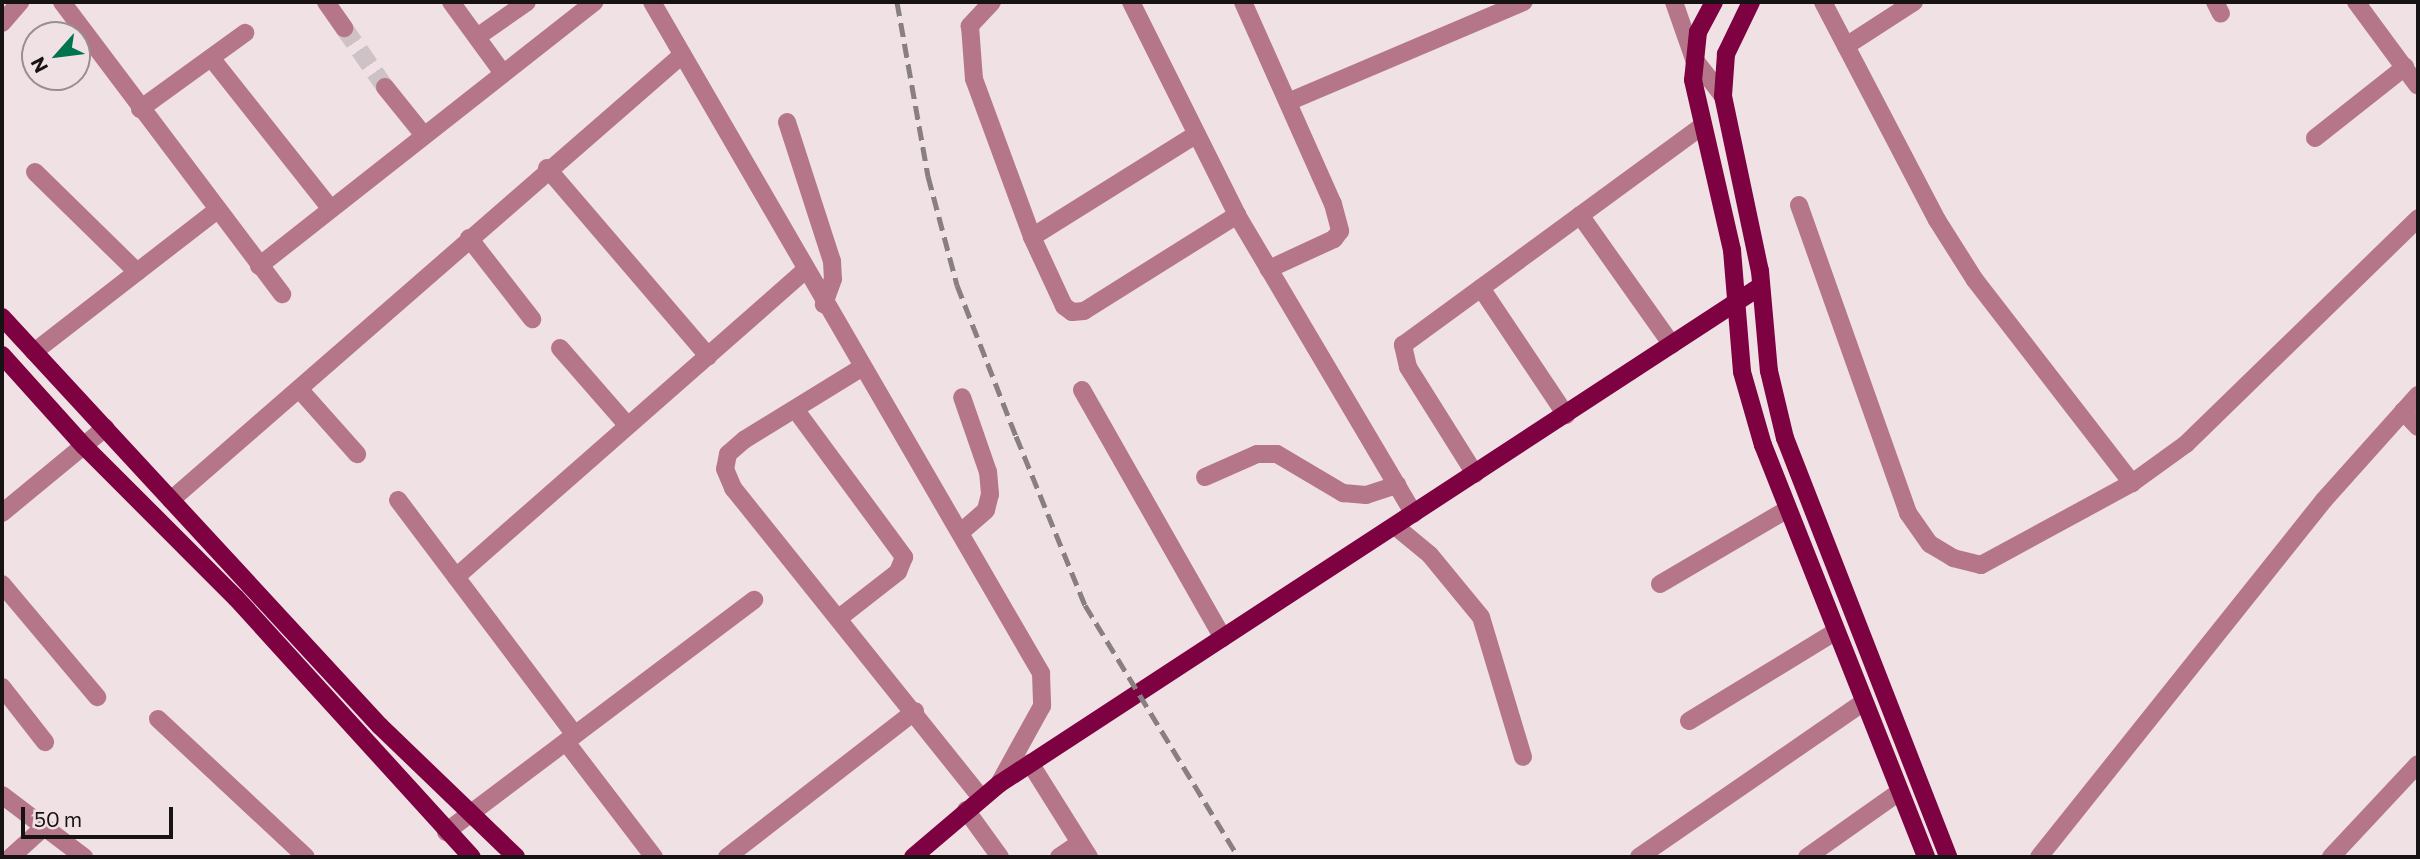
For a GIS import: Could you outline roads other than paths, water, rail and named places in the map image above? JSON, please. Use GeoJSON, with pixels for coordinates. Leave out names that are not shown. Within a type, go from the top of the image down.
{"type":"FeatureCollection","features":[{"type":"Feature","properties":{"kind":"main road"},"geometry":{"type":"LineString","coordinates":[[1714,2],[1702,21],[1694,59],[1693,80],[1701,127],[1732,250],[1734,304],[1742,372],[1788,509],[1926,857]]}},
{"type":"Feature","properties":{"kind":"main road"},"geometry":{"type":"LineString","coordinates":[[1751,2],[1726,54],[1723,96],[1761,286],[1769,371],[1785,438],[1948,857]]}},
{"type":"Feature","properties":{"kind":"main road"},"geometry":{"type":"LineString","coordinates":[[913,857],[999,783],[1761,286]]}},
{"type":"Feature","properties":{"kind":"main road"},"geometry":{"type":"LineString","coordinates":[[2,317],[380,726],[516,857]]}},
{"type":"Feature","properties":{"kind":"main road"},"geometry":{"type":"LineString","coordinates":[[2,355],[84,446],[236,598],[446,832],[472,857]]}},
{"type":"Feature","properties":{"kind":"street"},"geometry":{"type":"LineString","coordinates":[[2,23],[20,2]]}},
{"type":"Feature","properties":{"kind":"street"},"geometry":{"type":"LineString","coordinates":[[62,2],[216,211],[282,294]]}},
{"type":"Feature","properties":{"kind":"street"},"geometry":{"type":"LineString","coordinates":[[326,2],[344,28]]}},
{"type":"Feature","properties":{"kind":"street"},"geometry":{"type":"LineString","coordinates":[[451,2],[502,72]]}},
{"type":"Feature","properties":{"kind":"street"},"geometry":{"type":"LineString","coordinates":[[477,37],[527,2]]}},
{"type":"Feature","properties":{"kind":"street"},"geometry":{"type":"LineString","coordinates":[[259,266],[422,134],[594,2]]}},
{"type":"Feature","properties":{"kind":"street"},"geometry":{"type":"LineString","coordinates":[[652,2],[861,368],[961,532],[1041,673],[1042,706],[999,783]]}},
{"type":"Feature","properties":{"kind":"street"},"geometry":{"type":"LineString","coordinates":[[992,2],[970,26],[974,79],[1032,237],[1064,306],[1072,312],[1084,312],[1237,215]]}},
{"type":"Feature","properties":{"kind":"street"},"geometry":{"type":"LineString","coordinates":[[1131,2],[1237,215],[1414,514]]}},
{"type":"Feature","properties":{"kind":"street"},"geometry":{"type":"LineString","coordinates":[[1243,2],[1340,231],[1334,239],[1269,269]]}},
{"type":"Feature","properties":{"kind":"street"},"geometry":{"type":"LineString","coordinates":[[1287,102],[1524,2]]}},
{"type":"Feature","properties":{"kind":"street"},"geometry":{"type":"LineString","coordinates":[[1674,2],[1694,59],[1723,96]]}},
{"type":"Feature","properties":{"kind":"street"},"geometry":{"type":"LineString","coordinates":[[1823,2],[1937,220],[1969,270],[2132,483]]}},
{"type":"Feature","properties":{"kind":"street"},"geometry":{"type":"LineString","coordinates":[[1846,46],[1914,2]]}},
{"type":"Feature","properties":{"kind":"street"},"geometry":{"type":"LineString","coordinates":[[2356,2],[2418,86]]}},
{"type":"Feature","properties":{"kind":"street"},"geometry":{"type":"LineString","coordinates":[[140,109],[245,33]]}},
{"type":"Feature","properties":{"kind":"street"},"geometry":{"type":"LineString","coordinates":[[171,500],[300,390],[547,168],[682,55]]}},
{"type":"Feature","properties":{"kind":"street"},"geometry":{"type":"LineString","coordinates":[[212,58],[330,208]]}},
{"type":"Feature","properties":{"kind":"street"},"geometry":{"type":"LineString","coordinates":[[2315,138],[2404,67]]}},
{"type":"Feature","properties":{"kind":"street"},"geometry":{"type":"LineString","coordinates":[[385,87],[422,134]]}},
{"type":"Feature","properties":{"kind":"street"},"geometry":{"type":"LineString","coordinates":[[787,122],[832,261],[833,279],[824,304]]}},
{"type":"Feature","properties":{"kind":"street"},"geometry":{"type":"LineString","coordinates":[[1475,474],[1402,350],[1481,288],[1701,127]]}},
{"type":"Feature","properties":{"kind":"street"},"geometry":{"type":"LineString","coordinates":[[1032,237],[1195,135]]}},
{"type":"Feature","properties":{"kind":"street"},"geometry":{"type":"LineString","coordinates":[[547,168],[708,356]]}},
{"type":"Feature","properties":{"kind":"street"},"geometry":{"type":"LineString","coordinates":[[35,172],[137,272]]}},
{"type":"Feature","properties":{"kind":"street"},"geometry":{"type":"LineString","coordinates":[[1799,205],[1892,478],[1908,513],[1930,544],[1953,558],[1981,565],[2132,483],[2186,444],[2418,218]]}},
{"type":"Feature","properties":{"kind":"street"},"geometry":{"type":"LineString","coordinates":[[34,352],[216,211]]}},
{"type":"Feature","properties":{"kind":"street"},"geometry":{"type":"LineString","coordinates":[[1580,215],[1672,345]]}},
{"type":"Feature","properties":{"kind":"street"},"geometry":{"type":"LineString","coordinates":[[469,238],[532,319]]}},
{"type":"Feature","properties":{"kind":"street"},"geometry":{"type":"LineString","coordinates":[[456,577],[805,271]]}},
{"type":"Feature","properties":{"kind":"street"},"geometry":{"type":"LineString","coordinates":[[1481,288],[1566,415]]}},
{"type":"Feature","properties":{"kind":"street"},"geometry":{"type":"LineString","coordinates":[[560,348],[628,426]]}},
{"type":"Feature","properties":{"kind":"street"},"geometry":{"type":"LineString","coordinates":[[861,368],[744,440],[728,454],[725,470],[733,488],[915,711],[981,798]]}},
{"type":"Feature","properties":{"kind":"street"},"geometry":{"type":"LineString","coordinates":[[300,390],[357,454]]}},
{"type":"Feature","properties":{"kind":"street"},"geometry":{"type":"LineString","coordinates":[[1082,390],[1223,638]]}},
{"type":"Feature","properties":{"kind":"street"},"geometry":{"type":"LineString","coordinates":[[2039,857],[2324,500],[2418,394]]}},
{"type":"Feature","properties":{"kind":"street"},"geometry":{"type":"LineString","coordinates":[[961,532],[986,510],[990,495],[988,472],[962,397]]}},
{"type":"Feature","properties":{"kind":"street"},"geometry":{"type":"LineString","coordinates":[[795,409],[904,557],[898,572],[839,618]]}},
{"type":"Feature","properties":{"kind":"street"},"geometry":{"type":"LineString","coordinates":[[2403,411],[2418,427]]}},
{"type":"Feature","properties":{"kind":"street"},"geometry":{"type":"LineString","coordinates":[[2,513],[105,428]]}},
{"type":"Feature","properties":{"kind":"street"},"geometry":{"type":"LineString","coordinates":[[1205,477],[1257,454],[1277,454],[1343,493],[1366,495],[1397,485]]}},
{"type":"Feature","properties":{"kind":"street"},"geometry":{"type":"LineString","coordinates":[[398,500],[456,577],[654,857]]}},
{"type":"Feature","properties":{"kind":"street"},"geometry":{"type":"LineString","coordinates":[[1660,584],[1788,509]]}},
{"type":"Feature","properties":{"kind":"street"},"geometry":{"type":"LineString","coordinates":[[1395,526],[1430,555],[1481,617],[1523,757]]}},
{"type":"Feature","properties":{"kind":"street"},"geometry":{"type":"LineString","coordinates":[[2,584],[97,697]]}},
{"type":"Feature","properties":{"kind":"street"},"geometry":{"type":"LineString","coordinates":[[446,832],[754,600]]}},
{"type":"Feature","properties":{"kind":"street"},"geometry":{"type":"LineString","coordinates":[[1689,721],[1835,632]]}},
{"type":"Feature","properties":{"kind":"street"},"geometry":{"type":"LineString","coordinates":[[2,687],[45,742]]}},
{"type":"Feature","properties":{"kind":"street"},"geometry":{"type":"LineString","coordinates":[[1639,857],[1864,702]]}},
{"type":"Feature","properties":{"kind":"street"},"geometry":{"type":"LineString","coordinates":[[727,857],[915,711]]}},
{"type":"Feature","properties":{"kind":"street"},"geometry":{"type":"LineString","coordinates":[[158,719],[306,857]]}},
{"type":"Feature","properties":{"kind":"street"},"geometry":{"type":"LineString","coordinates":[[1030,763],[1085,850],[1059,857]]}},
{"type":"Feature","properties":{"kind":"street"},"geometry":{"type":"LineString","coordinates":[[2331,857],[2418,764]]}},
{"type":"Feature","properties":{"kind":"street"},"geometry":{"type":"LineString","coordinates":[[1807,857],[1899,792]]}},
{"type":"Feature","properties":{"kind":"street"},"geometry":{"type":"LineString","coordinates":[[2,794],[84,857]]}},
{"type":"Feature","properties":{"kind":"street"},"geometry":{"type":"LineString","coordinates":[[966,810],[1000,857]]}},
{"type":"Feature","properties":{"kind":"street"},"geometry":{"type":"LineString","coordinates":[[10,857],[43,828]]}},
{"type":"Feature","properties":{"kind":"tunnel"},"geometry":{"type":"LineString","coordinates":[[344,28],[385,87]]}},
{"type":"Feature","properties":{"kind":"railway"},"geometry":{"type":"LineString","coordinates":[[897,2],[928,176],[957,285],[1016,436],[1085,605],[1238,857]]}}]}
